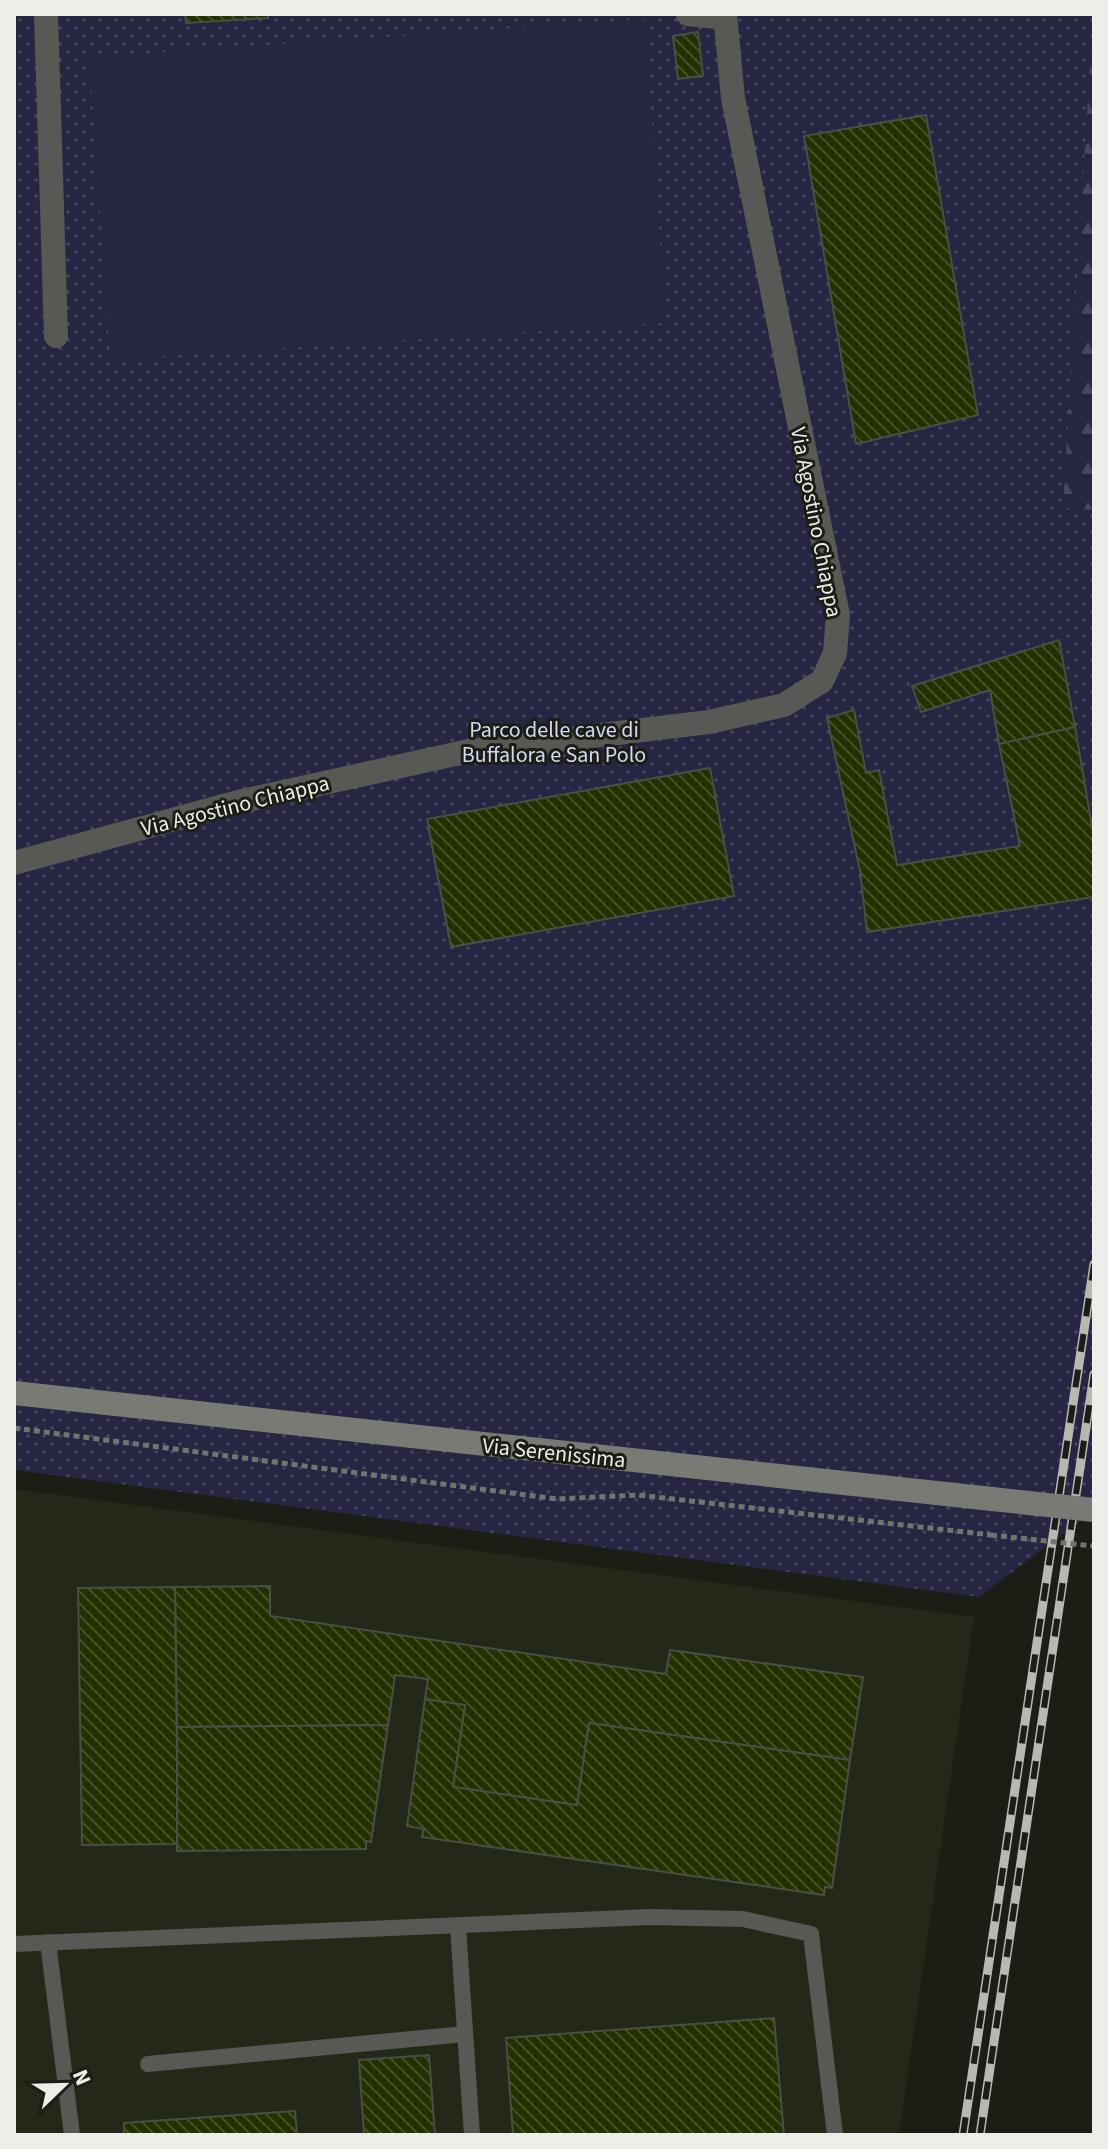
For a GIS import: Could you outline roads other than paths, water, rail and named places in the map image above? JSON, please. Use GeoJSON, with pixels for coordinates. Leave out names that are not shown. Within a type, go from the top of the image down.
{"type":"FeatureCollection","features":[{"type":"Feature","properties":{"kind":"main road","name":"Via Serenissima"},"geometry":{"type":"LineString","coordinates":[[14,1393],[1094,1510]]}},
{"type":"Feature","properties":{"kind":"street"},"geometry":{"type":"LineString","coordinates":[[46,14],[56,336]]}},
{"type":"Feature","properties":{"kind":"street"},"geometry":{"type":"LineString","coordinates":[[688,14],[725,16]]}},
{"type":"Feature","properties":{"kind":"street","name":"Via Agostino Chiappa"},"geometry":{"type":"LineString","coordinates":[[14,863],[238,802],[469,751],[709,722],[784,705],[822,681],[835,653],[838,615],[733,98],[725,16]]}},
{"type":"Feature","properties":{"kind":"lane"},"geometry":{"type":"LineString","coordinates":[[14,1944],[650,1917],[743,1919],[811,1934],[835,2135]]}},
{"type":"Feature","properties":{"kind":"lane"},"geometry":{"type":"LineString","coordinates":[[458,1927],[472,2135]]}},
{"type":"Feature","properties":{"kind":"lane"},"geometry":{"type":"LineString","coordinates":[[48,1942],[72,2135]]}},
{"type":"Feature","properties":{"kind":"lane"},"geometry":{"type":"LineString","coordinates":[[148,2064],[465,2034]]}},
{"type":"Feature","properties":{"kind":"railway"},"geometry":{"type":"LineString","coordinates":[[963,2135],[1094,1264]]}},
{"type":"Feature","properties":{"kind":"railway"},"geometry":{"type":"LineString","coordinates":[[980,2135],[1094,1374]]}},
{"type":"Feature","properties":{"kind":"park label","name":"Parco delle cave di Buffalora e San Polo"},"geometry":{"type":"Point","coordinates":[554,742]}}]}
